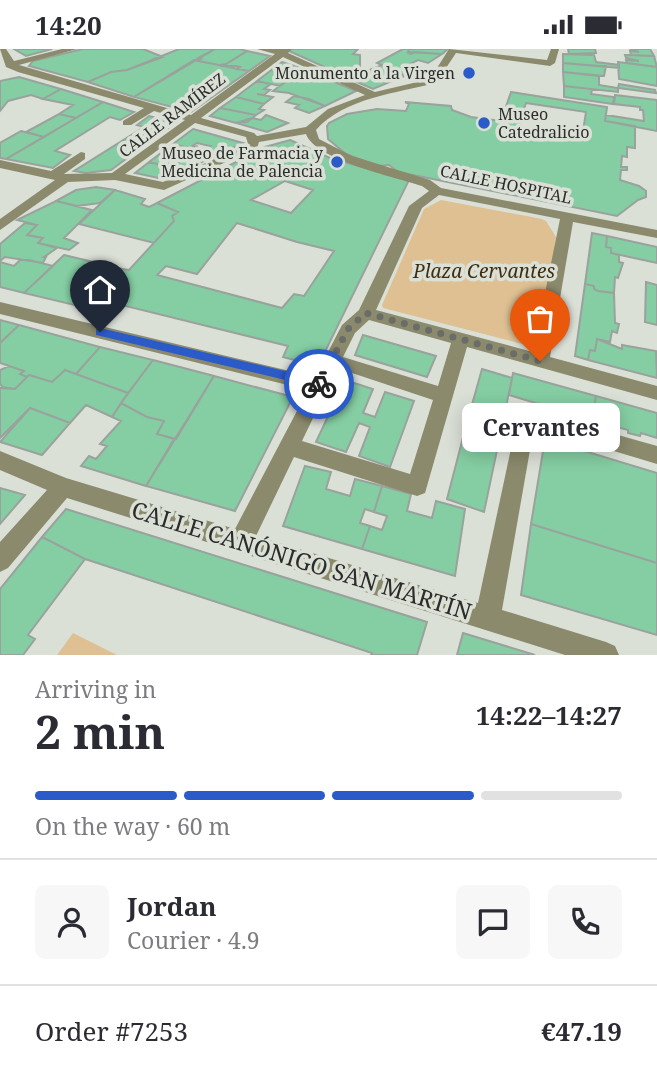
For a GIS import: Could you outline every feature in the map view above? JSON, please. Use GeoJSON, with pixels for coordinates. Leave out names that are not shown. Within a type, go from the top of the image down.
{"type":"FeatureCollection","features":[{"type":"Feature","properties":{"kind":"street"},"geometry":{"type":"LineString","coordinates":[[2,49],[3,66]]}},
{"type":"Feature","properties":{"kind":"street"},"geometry":{"type":"LineString","coordinates":[[3,66],[73,49]]}},
{"type":"Feature","properties":{"kind":"street"},"geometry":{"type":"LineString","coordinates":[[261,49],[285,51],[372,94]]}},
{"type":"Feature","properties":{"kind":"street"},"geometry":{"type":"LineString","coordinates":[[254,140],[310,130],[317,119],[372,94],[433,81],[453,50],[550,63],[555,49]]}},
{"type":"Feature","properties":{"kind":"street","name":"CALLE RAMÍREZ"},"geometry":{"type":"LineString","coordinates":[[115,176],[285,51]]}},
{"type":"Feature","properties":{"kind":"street"},"geometry":{"type":"LineString","coordinates":[[0,164],[79,179],[115,176],[167,186],[253,146],[254,140],[250,135],[3,66]]}},
{"type":"Feature","properties":{"kind":"street"},"geometry":{"type":"LineString","coordinates":[[127,123],[151,108]]}},
{"type":"Feature","properties":{"kind":"street","name":"CALLE HOSPITAL"},"geometry":{"type":"LineString","coordinates":[[310,130],[314,141],[348,159],[426,183],[437,191],[657,233]]}},
{"type":"Feature","properties":{"kind":"street"},"geometry":{"type":"LineString","coordinates":[[0,226],[81,156]]}},
{"type":"Feature","properties":{"kind":"street"},"geometry":{"type":"LineString","coordinates":[[241,541],[348,329],[366,313],[416,206],[437,191]]}},
{"type":"Feature","properties":{"kind":"street"},"geometry":{"type":"LineString","coordinates":[[540,361],[568,216]]}},
{"type":"Feature","properties":{"kind":"street"},"geometry":{"type":"LineString","coordinates":[[0,307],[318,385]]}},
{"type":"Feature","properties":{"kind":"street"},"geometry":{"type":"LineString","coordinates":[[366,313],[657,393]]}},
{"type":"Feature","properties":{"kind":"street"},"geometry":{"type":"LineString","coordinates":[[288,446],[417,486],[461,339]]}},
{"type":"Feature","properties":{"kind":"street"},"geometry":{"type":"LineString","coordinates":[[332,360],[444,396]]}},
{"type":"Feature","properties":{"kind":"street"},"geometry":{"type":"LineString","coordinates":[[488,618],[526,417],[657,455]]}},
{"type":"Feature","properties":{"kind":"street","name":"CALLE CANÓNIGO SAN MARTÍN"},"geometry":{"type":"LineString","coordinates":[[0,460],[63,487],[596,653]]}},
{"type":"Feature","properties":{"kind":"street"},"geometry":{"type":"LineString","coordinates":[[0,560],[63,487]]}},
{"type":"Feature","properties":{"kind":"green space","name":"Plaza Cervantes"},"geometry":{"type":"Polygon","coordinates":[[[441,200],[542,219],[556,237],[541,332],[526,345],[383,308],[424,209],[441,200]]]}},
{"type":"Feature","properties":{"kind":"green space"},"geometry":{"type":"Polygon","coordinates":[[[73,633],[117,655],[57,655],[73,633]]]}},
{"type":"Feature","properties":{"kind":"building"},"geometry":{"type":"Polygon","coordinates":[[[14,49],[52,49],[26,56],[14,49]]]}},
{"type":"Feature","properties":{"kind":"building"},"geometry":{"type":"Polygon","coordinates":[[[83,49],[143,49],[163,57],[127,70],[111,72],[88,82],[29,66],[33,61],[83,49]]]}},
{"type":"Feature","properties":{"kind":"building"},"geometry":{"type":"Polygon","coordinates":[[[179,49],[215,49],[134,97],[88,82],[111,72],[127,70],[179,49]]]}},
{"type":"Feature","properties":{"kind":"building"},"geometry":{"type":"Polygon","coordinates":[[[215,49],[247,51],[226,64],[198,61],[201,59],[198,58],[215,49]]]}},
{"type":"Feature","properties":{"kind":"building"},"geometry":{"type":"Polygon","coordinates":[[[358,49],[353,54],[360,55],[360,66],[357,67],[370,73],[352,80],[323,69],[327,68],[289,51],[358,49]]]}},
{"type":"Feature","properties":{"kind":"building"},"geometry":{"type":"Polygon","coordinates":[[[403,49],[409,49],[408,53],[411,54],[442,54],[428,63],[418,60],[408,65],[419,68],[405,76],[377,63],[403,49]]]}},
{"type":"Feature","properties":{"kind":"building"},"geometry":{"type":"Polygon","coordinates":[[[409,49],[448,49],[442,54],[408,52],[409,49]]]}},
{"type":"Feature","properties":{"kind":"building"},"geometry":{"type":"Polygon","coordinates":[[[568,49],[595,49],[596,53],[569,54],[568,49]]]}},
{"type":"Feature","properties":{"kind":"building"},"geometry":{"type":"Polygon","coordinates":[[[630,49],[650,49],[654,56],[631,55],[630,51],[639,52],[630,49]]]}},
{"type":"Feature","properties":{"kind":"building"},"geometry":{"type":"Polygon","coordinates":[[[247,51],[270,56],[249,71],[237,69],[240,67],[236,66],[223,66],[247,51]]]}},
{"type":"Feature","properties":{"kind":"building"},"geometry":{"type":"Polygon","coordinates":[[[563,54],[594,55],[596,62],[619,65],[619,68],[563,63],[563,54]]]}},
{"type":"Feature","properties":{"kind":"building"},"geometry":{"type":"Polygon","coordinates":[[[625,55],[654,56],[657,67],[627,63],[626,60],[639,61],[626,58],[625,55]]]}},
{"type":"Feature","properties":{"kind":"building"},"geometry":{"type":"Polygon","coordinates":[[[194,60],[249,71],[191,112],[134,97],[194,60]]]}},
{"type":"Feature","properties":{"kind":"building"},"geometry":{"type":"Polygon","coordinates":[[[282,62],[303,69],[280,86],[257,81],[282,62]]]}},
{"type":"Feature","properties":{"kind":"building"},"geometry":{"type":"Polygon","coordinates":[[[618,62],[657,67],[657,86],[619,79],[618,62]]]}},
{"type":"Feature","properties":{"kind":"building"},"geometry":{"type":"Polygon","coordinates":[[[563,63],[606,66],[604,76],[563,72],[563,63]]]}},
{"type":"Feature","properties":{"kind":"building"},"geometry":{"type":"Polygon","coordinates":[[[382,65],[405,76],[392,81],[367,71],[382,65]]]}},
{"type":"Feature","properties":{"kind":"building"},"geometry":{"type":"Polygon","coordinates":[[[303,69],[356,91],[325,106],[289,93],[273,91],[303,69]]]}},
{"type":"Feature","properties":{"kind":"building"},"geometry":{"type":"Polygon","coordinates":[[[563,72],[599,76],[599,85],[618,88],[618,92],[564,86],[563,72]]]}},
{"type":"Feature","properties":{"kind":"building"},"geometry":{"type":"Polygon","coordinates":[[[364,75],[376,75],[392,81],[373,89],[352,80],[364,75]]]}},
{"type":"Feature","properties":{"kind":"building"},"geometry":{"type":"Polygon","coordinates":[[[19,77],[61,89],[43,99],[31,95],[8,101],[0,111],[0,81],[19,77]]]}},
{"type":"Feature","properties":{"kind":"building"},"geometry":{"type":"Polygon","coordinates":[[[257,81],[271,84],[264,89],[270,90],[264,95],[257,94],[273,97],[264,104],[236,97],[257,81]]]}},
{"type":"Feature","properties":{"kind":"building"},"geometry":{"type":"Polygon","coordinates":[[[619,84],[655,90],[656,93],[618,88],[619,84]]]}},
{"type":"Feature","properties":{"kind":"building"},"geometry":{"type":"Polygon","coordinates":[[[564,86],[600,90],[592,90],[591,94],[614,97],[613,104],[564,97],[564,86]]]}},
{"type":"Feature","properties":{"kind":"building"},"geometry":{"type":"Polygon","coordinates":[[[61,89],[103,102],[76,118],[59,114],[73,105],[43,99],[61,89]]]}},
{"type":"Feature","properties":{"kind":"building"},"geometry":{"type":"Polygon","coordinates":[[[511,92],[607,107],[605,121],[635,126],[635,148],[627,147],[627,157],[622,156],[621,167],[627,167],[627,170],[621,170],[620,180],[639,186],[646,191],[646,197],[617,216],[398,172],[389,165],[378,166],[346,154],[328,139],[327,126],[347,114],[377,109],[406,111],[409,104],[405,102],[451,106],[452,110],[471,117],[501,121],[511,92]],[[526,103],[518,128],[582,138],[586,112],[526,103]]]}},
{"type":"Feature","properties":{"kind":"building"},"geometry":{"type":"Polygon","coordinates":[[[615,95],[657,100],[657,131],[605,121],[606,115],[644,121],[640,107],[614,104],[615,95]]]}},
{"type":"Feature","properties":{"kind":"building"},"geometry":{"type":"Polygon","coordinates":[[[294,96],[325,106],[309,113],[295,108],[299,105],[286,102],[294,96]]]}},
{"type":"Feature","properties":{"kind":"building"},"geometry":{"type":"Polygon","coordinates":[[[236,97],[264,104],[259,109],[264,110],[256,115],[220,108],[236,97]]]}},
{"type":"Feature","properties":{"kind":"building"},"geometry":{"type":"Polygon","coordinates":[[[103,102],[134,112],[120,120],[110,117],[55,151],[70,155],[53,168],[6,159],[103,102]]]}},
{"type":"Feature","properties":{"kind":"building"},"geometry":{"type":"Polygon","coordinates":[[[220,108],[256,115],[247,122],[236,123],[210,116],[220,108]]]}},
{"type":"Feature","properties":{"kind":"building"},"geometry":{"type":"Polygon","coordinates":[[[59,114],[76,118],[44,137],[26,132],[59,114]]]}},
{"type":"Feature","properties":{"kind":"building"},"geometry":{"type":"Polygon","coordinates":[[[266,115],[288,123],[267,132],[236,123],[252,118],[261,120],[266,115]]]}},
{"type":"Feature","properties":{"kind":"building"},"geometry":{"type":"Polygon","coordinates":[[[149,116],[175,123],[111,170],[86,173],[74,171],[144,127],[137,125],[149,116]]]}},
{"type":"Feature","properties":{"kind":"building"},"geometry":{"type":"Polygon","coordinates":[[[193,129],[243,143],[204,161],[192,154],[210,146],[197,143],[189,148],[173,144],[193,129]]]}},
{"type":"Feature","properties":{"kind":"building"},"geometry":{"type":"Polygon","coordinates":[[[21,131],[44,137],[6,159],[0,158],[0,143],[21,131]]]}},
{"type":"Feature","properties":{"kind":"building"},"geometry":{"type":"Polygon","coordinates":[[[290,140],[330,158],[409,180],[318,366],[283,357],[288,346],[122,305],[114,315],[87,308],[123,269],[129,270],[174,221],[172,216],[178,212],[157,203],[265,147],[290,140]],[[285,181],[251,200],[291,213],[313,190],[285,181]],[[237,223],[197,274],[166,266],[157,275],[282,308],[294,294],[304,296],[334,251],[297,242],[237,223]]]}},
{"type":"Feature","properties":{"kind":"building"},"geometry":{"type":"Polygon","coordinates":[[[173,144],[189,148],[198,146],[183,156],[192,154],[204,161],[188,168],[176,165],[169,167],[182,160],[176,159],[166,166],[149,162],[173,144]]]}},
{"type":"Feature","properties":{"kind":"building"},"geometry":{"type":"Polygon","coordinates":[[[149,162],[172,168],[176,165],[188,168],[163,179],[135,173],[149,162]]]}},
{"type":"Feature","properties":{"kind":"building"},"geometry":{"type":"Polygon","coordinates":[[[96,187],[115,190],[100,203],[77,206],[56,201],[76,190],[96,187]]]}},
{"type":"Feature","properties":{"kind":"building"},"geometry":{"type":"Polygon","coordinates":[[[115,190],[145,199],[141,204],[149,207],[157,203],[178,212],[172,216],[174,221],[154,243],[79,224],[115,190]]]}},
{"type":"Feature","properties":{"kind":"building"},"geometry":{"type":"Polygon","coordinates":[[[56,201],[92,210],[64,238],[78,243],[69,250],[38,243],[43,238],[27,235],[37,225],[17,220],[56,201]]]}},
{"type":"Feature","properties":{"kind":"building"},"geometry":{"type":"Polygon","coordinates":[[[25,223],[37,225],[27,235],[43,238],[38,243],[57,248],[44,257],[43,263],[5,257],[0,261],[0,244],[25,223]]]}},
{"type":"Feature","properties":{"kind":"building"},"geometry":{"type":"Polygon","coordinates":[[[592,233],[607,236],[606,247],[611,248],[611,253],[619,255],[619,262],[623,263],[618,278],[615,277],[614,293],[598,291],[594,286],[585,284],[592,233]]]}},
{"type":"Feature","properties":{"kind":"building"},"geometry":{"type":"Polygon","coordinates":[[[607,236],[657,247],[657,263],[611,253],[611,248],[606,247],[607,236]]]}},
{"type":"Feature","properties":{"kind":"building"},"geometry":{"type":"Polygon","coordinates":[[[64,255],[123,269],[87,308],[24,293],[64,255]]]}},
{"type":"Feature","properties":{"kind":"building"},"geometry":{"type":"Polygon","coordinates":[[[20,260],[53,266],[24,293],[0,287],[0,262],[14,266],[20,260]]]}},
{"type":"Feature","properties":{"kind":"building"},"geometry":{"type":"Polygon","coordinates":[[[646,282],[657,285],[657,325],[645,322],[646,282]]]}},
{"type":"Feature","properties":{"kind":"building"},"geometry":{"type":"Polygon","coordinates":[[[585,284],[594,286],[598,291],[614,293],[615,323],[619,324],[617,333],[612,331],[610,342],[597,339],[595,351],[590,350],[588,360],[575,356],[585,284]]]}},
{"type":"Feature","properties":{"kind":"building"},"geometry":{"type":"Polygon","coordinates":[[[0,320],[19,325],[0,343],[0,320]]]}},
{"type":"Feature","properties":{"kind":"building"},"geometry":{"type":"Polygon","coordinates":[[[19,325],[100,347],[76,374],[65,370],[52,382],[29,375],[27,377],[20,374],[24,371],[0,363],[0,343],[19,325]]]}},
{"type":"Feature","properties":{"kind":"building"},"geometry":{"type":"Polygon","coordinates":[[[363,335],[436,356],[427,377],[355,355],[363,335]]]}},
{"type":"Feature","properties":{"kind":"building"},"geometry":{"type":"Polygon","coordinates":[[[597,339],[622,349],[622,345],[656,351],[657,378],[588,360],[590,350],[595,351],[597,339]]]}},
{"type":"Feature","properties":{"kind":"building"},"geometry":{"type":"Polygon","coordinates":[[[100,347],[153,360],[128,393],[76,374],[100,347]]]}},
{"type":"Feature","properties":{"kind":"building"},"geometry":{"type":"Polygon","coordinates":[[[153,360],[214,376],[176,439],[157,434],[164,421],[147,417],[121,403],[153,360]]]}},
{"type":"Feature","properties":{"kind":"building"},"geometry":{"type":"Polygon","coordinates":[[[9,366],[24,371],[20,374],[27,377],[15,389],[2,387],[0,383],[0,370],[9,366]]]}},
{"type":"Feature","properties":{"kind":"building"},"geometry":{"type":"Polygon","coordinates":[[[482,369],[512,378],[500,436],[466,426],[482,369]]]}},
{"type":"Feature","properties":{"kind":"building"},"geometry":{"type":"Polygon","coordinates":[[[65,370],[128,393],[112,417],[86,405],[70,423],[30,408],[0,438],[0,388],[15,389],[29,375],[52,382],[65,370]]]}},
{"type":"Feature","properties":{"kind":"building"},"geometry":{"type":"Polygon","coordinates":[[[513,373],[596,396],[592,420],[556,409],[556,412],[541,408],[542,405],[509,395],[513,373]]]}},
{"type":"Feature","properties":{"kind":"building"},"geometry":{"type":"Polygon","coordinates":[[[214,376],[293,397],[235,511],[146,486],[214,376]]]}},
{"type":"Feature","properties":{"kind":"building"},"geometry":{"type":"Polygon","coordinates":[[[345,380],[373,389],[363,413],[375,417],[385,392],[414,401],[390,467],[359,456],[370,427],[359,423],[346,452],[316,442],[345,380]]]}},
{"type":"Feature","properties":{"kind":"building"},"geometry":{"type":"Polygon","coordinates":[[[596,396],[657,413],[657,438],[641,433],[640,436],[628,433],[628,430],[592,420],[596,396]]]}},
{"type":"Feature","properties":{"kind":"building"},"geometry":{"type":"Polygon","coordinates":[[[121,403],[147,417],[164,421],[157,434],[174,439],[146,486],[81,466],[89,456],[96,459],[107,446],[100,444],[121,421],[112,417],[121,403]]]}},
{"type":"Feature","properties":{"kind":"building"},"geometry":{"type":"Polygon","coordinates":[[[30,408],[70,423],[42,455],[0,442],[30,408]]]}},
{"type":"Feature","properties":{"kind":"building"},"geometry":{"type":"Polygon","coordinates":[[[466,426],[500,436],[484,512],[447,499],[466,426]]]}},
{"type":"Feature","properties":{"kind":"building"},"geometry":{"type":"Polygon","coordinates":[[[545,439],[657,473],[657,563],[531,524],[545,439]]]}},
{"type":"Feature","properties":{"kind":"building"},"geometry":{"type":"Polygon","coordinates":[[[305,466],[331,472],[326,489],[350,496],[355,479],[382,486],[374,512],[365,509],[360,523],[370,526],[362,549],[283,526],[305,466]]]}},
{"type":"Feature","properties":{"kind":"building"},"geometry":{"type":"Polygon","coordinates":[[[382,486],[411,494],[407,511],[432,518],[436,501],[465,509],[455,576],[362,549],[370,526],[382,530],[387,516],[374,512],[382,486]]]}},
{"type":"Feature","properties":{"kind":"building"},"geometry":{"type":"Polygon","coordinates":[[[0,488],[25,495],[0,524],[0,488]]]}},
{"type":"Feature","properties":{"kind":"building"},"geometry":{"type":"Polygon","coordinates":[[[66,509],[427,622],[417,655],[371,655],[372,653],[85,559],[42,537],[66,509]]]}},
{"type":"Feature","properties":{"kind":"building"},"geometry":{"type":"Polygon","coordinates":[[[531,524],[657,563],[657,635],[521,595],[531,524]]]}},
{"type":"Feature","properties":{"kind":"building"},"geometry":{"type":"Polygon","coordinates":[[[42,537],[85,559],[28,635],[35,639],[23,655],[0,655],[0,589],[42,537]]]}},
{"type":"Feature","properties":{"kind":"building"},"geometry":{"type":"Polygon","coordinates":[[[463,633],[535,655],[457,655],[463,633]]]}},
{"type":"Feature","properties":{"kind":"way so far"},"geometry":{"type":"LineString","coordinates":[[319,384],[348,329],[366,313],[540,361]]}},
{"type":"Feature","properties":{"kind":"place","name":"Monumento a la Virgen"},"geometry":{"type":"Point","coordinates":[469,73]}},
{"type":"Feature","properties":{"kind":"place","name":"Museo Catedralicio"},"geometry":{"type":"Point","coordinates":[484,123]}},
{"type":"Feature","properties":{"kind":"place","name":"Museo de Farmacia y Medicina de Palencia"},"geometry":{"type":"Point","coordinates":[337,162]}},
{"type":"Feature","properties":{"kind":"place","name":"Cervantes"},"geometry":{"type":"Point","coordinates":[540,361]}},
{"type":"Feature","properties":{"kind":"route"},"geometry":{"type":"LineString","coordinates":[[100,332],[319,384]]}}]}
